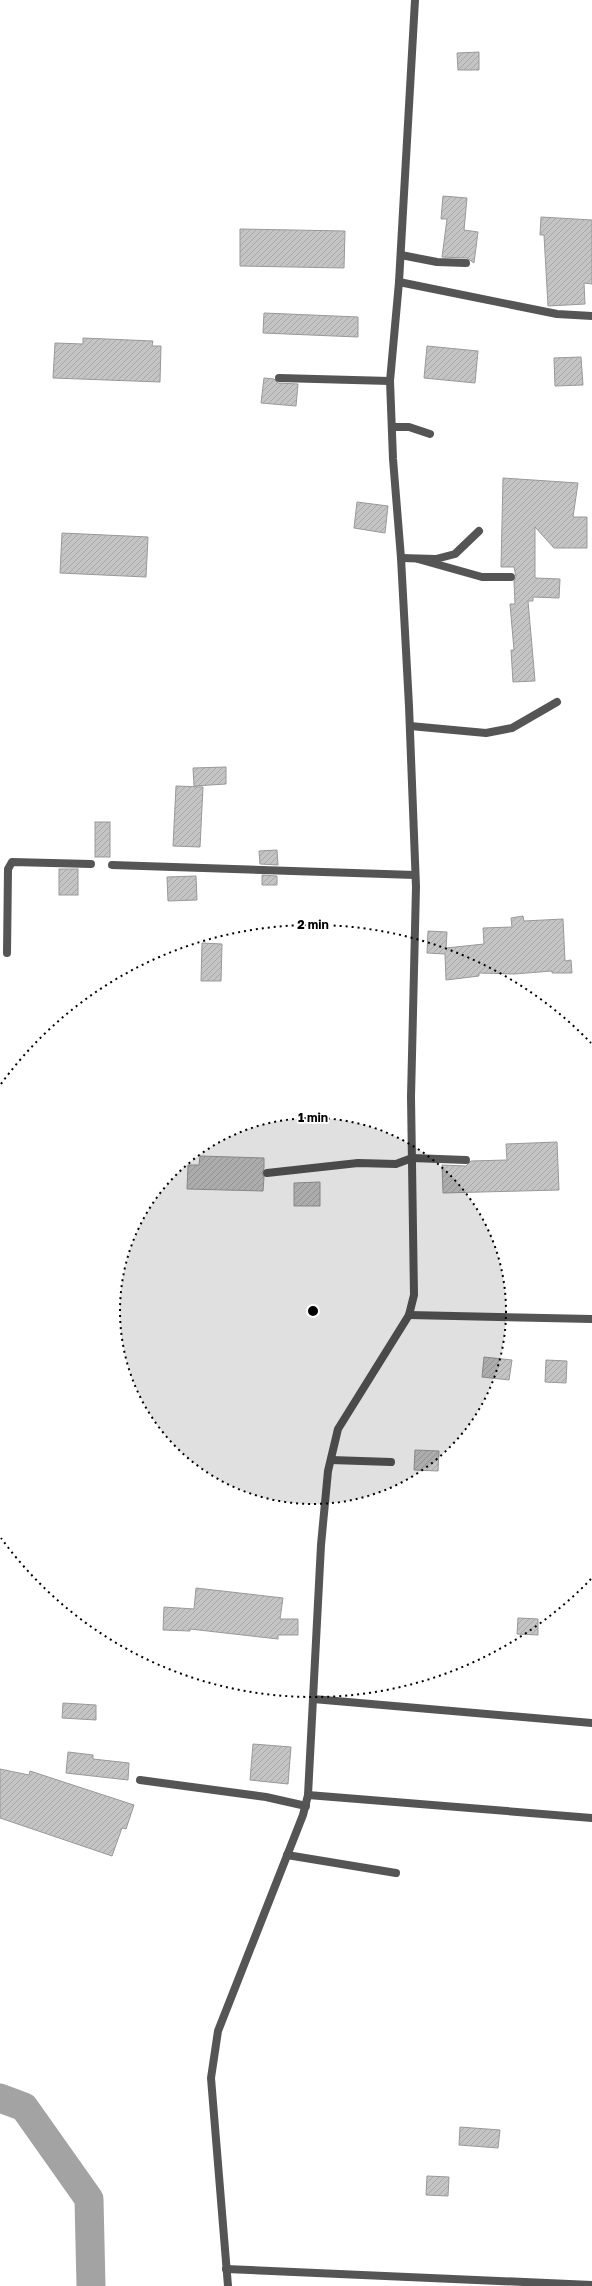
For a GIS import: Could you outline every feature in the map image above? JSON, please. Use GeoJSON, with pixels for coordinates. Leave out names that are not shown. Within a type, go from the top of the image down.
{"type":"FeatureCollection","features":[{"type":"Feature","properties":{"kind":"street"},"geometry":{"type":"LineString","coordinates":[[228,2286],[211,2078],[218,2031],[306,1806],[308,1795],[321,1545],[331,1460],[338,1429],[409,1315],[414,1295],[411,1097],[415,875],[410,726],[390,381],[401,255],[415,0]]}},
{"type":"Feature","properties":{"kind":"street"},"geometry":{"type":"LineString","coordinates":[[401,255],[437,262],[466,263]]}},
{"type":"Feature","properties":{"kind":"street"},"geometry":{"type":"LineString","coordinates":[[399,282],[557,314],[592,316]]}},
{"type":"Feature","properties":{"kind":"street"},"geometry":{"type":"LineString","coordinates":[[279,378],[390,381]]}},
{"type":"Feature","properties":{"kind":"street"},"geometry":{"type":"LineString","coordinates":[[392,427],[409,427],[430,434]]}},
{"type":"Feature","properties":{"kind":"street"},"geometry":{"type":"LineString","coordinates":[[401,558],[436,559],[455,554],[479,531]]}},
{"type":"Feature","properties":{"kind":"street"},"geometry":{"type":"LineString","coordinates":[[418,559],[482,577],[511,577]]}},
{"type":"Feature","properties":{"kind":"street"},"geometry":{"type":"LineString","coordinates":[[410,726],[486,733],[512,728],[557,702]]}},
{"type":"Feature","properties":{"kind":"street"},"geometry":{"type":"LineString","coordinates":[[7,953],[8,869],[12,862],[91,864]]}},
{"type":"Feature","properties":{"kind":"street"},"geometry":{"type":"LineString","coordinates":[[112,865],[415,875]]}},
{"type":"Feature","properties":{"kind":"street"},"geometry":{"type":"LineString","coordinates":[[267,1173],[358,1163],[396,1164],[412,1158],[466,1160]]}},
{"type":"Feature","properties":{"kind":"street"},"geometry":{"type":"LineString","coordinates":[[409,1315],[592,1319]]}},
{"type":"Feature","properties":{"kind":"street"},"geometry":{"type":"LineString","coordinates":[[331,1460],[391,1462]]}},
{"type":"Feature","properties":{"kind":"street"},"geometry":{"type":"LineString","coordinates":[[313,1699],[592,1723]]}},
{"type":"Feature","properties":{"kind":"street"},"geometry":{"type":"LineString","coordinates":[[140,1780],[266,1797],[306,1806]]}},
{"type":"Feature","properties":{"kind":"street"},"geometry":{"type":"LineString","coordinates":[[308,1795],[592,1818]]}},
{"type":"Feature","properties":{"kind":"street"},"geometry":{"type":"LineString","coordinates":[[287,1855],[396,1873]]}},
{"type":"Feature","properties":{"kind":"street"},"geometry":{"type":"LineString","coordinates":[[226,2269],[592,2285]]}},
{"type":"Feature","properties":{"kind":"building"},"geometry":{"type":"Polygon","coordinates":[[[479,52],[479,70],[458,70],[457,53],[479,52]]]}},
{"type":"Feature","properties":{"kind":"building"},"geometry":{"type":"Polygon","coordinates":[[[443,196],[467,198],[464,230],[478,232],[474,263],[467,258],[442,257],[447,219],[441,219],[443,196]]]}},
{"type":"Feature","properties":{"kind":"building"},"geometry":{"type":"Polygon","coordinates":[[[541,217],[592,220],[592,284],[584,283],[585,304],[548,306],[544,235],[540,235],[541,217]]]}},
{"type":"Feature","properties":{"kind":"building"},"geometry":{"type":"Polygon","coordinates":[[[240,229],[345,231],[344,268],[240,266],[240,229]]]}},
{"type":"Feature","properties":{"kind":"building"},"geometry":{"type":"Polygon","coordinates":[[[264,313],[358,317],[358,337],[263,333],[264,313]]]}},
{"type":"Feature","properties":{"kind":"building"},"geometry":{"type":"Polygon","coordinates":[[[83,338],[153,341],[152,346],[161,346],[160,382],[53,378],[55,343],[83,344],[83,338]]]}},
{"type":"Feature","properties":{"kind":"building"},"geometry":{"type":"Polygon","coordinates":[[[427,346],[478,351],[475,383],[424,378],[427,346]]]}},
{"type":"Feature","properties":{"kind":"building"},"geometry":{"type":"Polygon","coordinates":[[[581,357],[583,385],[555,386],[554,358],[581,357]]]}},
{"type":"Feature","properties":{"kind":"building"},"geometry":{"type":"Polygon","coordinates":[[[264,378],[274,379],[278,383],[298,384],[296,406],[261,403],[264,378]]]}},
{"type":"Feature","properties":{"kind":"building"},"geometry":{"type":"Polygon","coordinates":[[[503,478],[578,483],[573,517],[587,517],[587,548],[554,548],[535,527],[535,578],[560,579],[559,598],[533,597],[533,601],[528,601],[535,681],[513,682],[511,650],[514,650],[510,604],[515,604],[514,581],[516,577],[514,567],[501,567],[503,478]]]}},
{"type":"Feature","properties":{"kind":"building"},"geometry":{"type":"Polygon","coordinates":[[[357,502],[388,506],[385,533],[354,528],[357,502]]]}},
{"type":"Feature","properties":{"kind":"building"},"geometry":{"type":"Polygon","coordinates":[[[62,533],[148,537],[146,577],[60,573],[62,533]]]}},
{"type":"Feature","properties":{"kind":"building"},"geometry":{"type":"Polygon","coordinates":[[[226,767],[226,784],[194,786],[193,768],[226,767]]]}},
{"type":"Feature","properties":{"kind":"building"},"geometry":{"type":"Polygon","coordinates":[[[176,786],[203,787],[200,847],[173,846],[176,786]]]}},
{"type":"Feature","properties":{"kind":"building"},"geometry":{"type":"Polygon","coordinates":[[[95,822],[110,822],[110,857],[95,857],[95,822]]]}},
{"type":"Feature","properties":{"kind":"building"},"geometry":{"type":"Polygon","coordinates":[[[277,850],[278,865],[260,864],[259,851],[277,850]]]}},
{"type":"Feature","properties":{"kind":"building"},"geometry":{"type":"Polygon","coordinates":[[[59,869],[78,869],[78,895],[59,895],[59,869]]]}},
{"type":"Feature","properties":{"kind":"building"},"geometry":{"type":"Polygon","coordinates":[[[262,875],[277,876],[277,885],[262,885],[262,875]]]}},
{"type":"Feature","properties":{"kind":"building"},"geometry":{"type":"Polygon","coordinates":[[[196,876],[197,900],[168,901],[167,877],[196,876]]]}},
{"type":"Feature","properties":{"kind":"building"},"geometry":{"type":"Polygon","coordinates":[[[523,916],[524,921],[563,919],[565,961],[571,960],[572,973],[552,973],[552,971],[514,974],[479,973],[479,976],[446,980],[445,954],[427,953],[428,931],[447,932],[446,948],[484,944],[483,928],[512,927],[511,918],[523,916]]]}},
{"type":"Feature","properties":{"kind":"building"},"geometry":{"type":"Polygon","coordinates":[[[202,943],[222,944],[221,981],[201,981],[202,943]]]}},
{"type":"Feature","properties":{"kind":"building"},"geometry":{"type":"Polygon","coordinates":[[[557,1142],[559,1190],[443,1193],[442,1165],[466,1166],[471,1161],[507,1160],[506,1144],[557,1142]]]}},
{"type":"Feature","properties":{"kind":"building"},"geometry":{"type":"Polygon","coordinates":[[[200,1156],[264,1158],[264,1168],[262,1173],[264,1177],[263,1191],[187,1189],[188,1165],[199,1165],[200,1156]]]}},
{"type":"Feature","properties":{"kind":"building"},"geometry":{"type":"Polygon","coordinates":[[[320,1182],[320,1206],[294,1206],[294,1183],[320,1182]]]}},
{"type":"Feature","properties":{"kind":"building"},"geometry":{"type":"Polygon","coordinates":[[[484,1357],[512,1360],[509,1380],[482,1377],[484,1357]]]}},
{"type":"Feature","properties":{"kind":"building"},"geometry":{"type":"Polygon","coordinates":[[[546,1360],[567,1361],[566,1383],[545,1382],[546,1360]]]}},
{"type":"Feature","properties":{"kind":"building"},"geometry":{"type":"Polygon","coordinates":[[[415,1450],[439,1451],[438,1471],[414,1470],[415,1450]]]}},
{"type":"Feature","properties":{"kind":"building"},"geometry":{"type":"Polygon","coordinates":[[[196,1588],[283,1598],[280,1619],[298,1619],[298,1635],[278,1635],[278,1639],[190,1629],[190,1631],[163,1630],[164,1607],[194,1609],[196,1588]]]}},
{"type":"Feature","properties":{"kind":"building"},"geometry":{"type":"Polygon","coordinates":[[[518,1618],[538,1619],[538,1635],[517,1634],[518,1618]]]}},
{"type":"Feature","properties":{"kind":"building"},"geometry":{"type":"Polygon","coordinates":[[[63,1703],[96,1705],[96,1720],[62,1718],[63,1703]]]}},
{"type":"Feature","properties":{"kind":"building"},"geometry":{"type":"Polygon","coordinates":[[[253,1744],[291,1747],[288,1784],[250,1780],[253,1744]]]}},
{"type":"Feature","properties":{"kind":"building"},"geometry":{"type":"Polygon","coordinates":[[[68,1752],[93,1755],[93,1759],[129,1763],[128,1780],[66,1773],[68,1752]]]}},
{"type":"Feature","properties":{"kind":"building"},"geometry":{"type":"Polygon","coordinates":[[[0,1769],[29,1775],[30,1771],[134,1805],[126,1829],[122,1828],[112,1856],[0,1818],[0,1769]]]}},
{"type":"Feature","properties":{"kind":"building"},"geometry":{"type":"Polygon","coordinates":[[[460,2127],[500,2130],[498,2148],[459,2145],[460,2127]]]}},
{"type":"Feature","properties":{"kind":"building"},"geometry":{"type":"Polygon","coordinates":[[[427,2176],[449,2177],[448,2196],[426,2195],[427,2176]]]}},
{"type":"Feature","properties":{"kind":"waterway"},"geometry":{"type":"LineString","coordinates":[[0,2098],[24,2107],[89,2199],[91,2286]]}}]}
